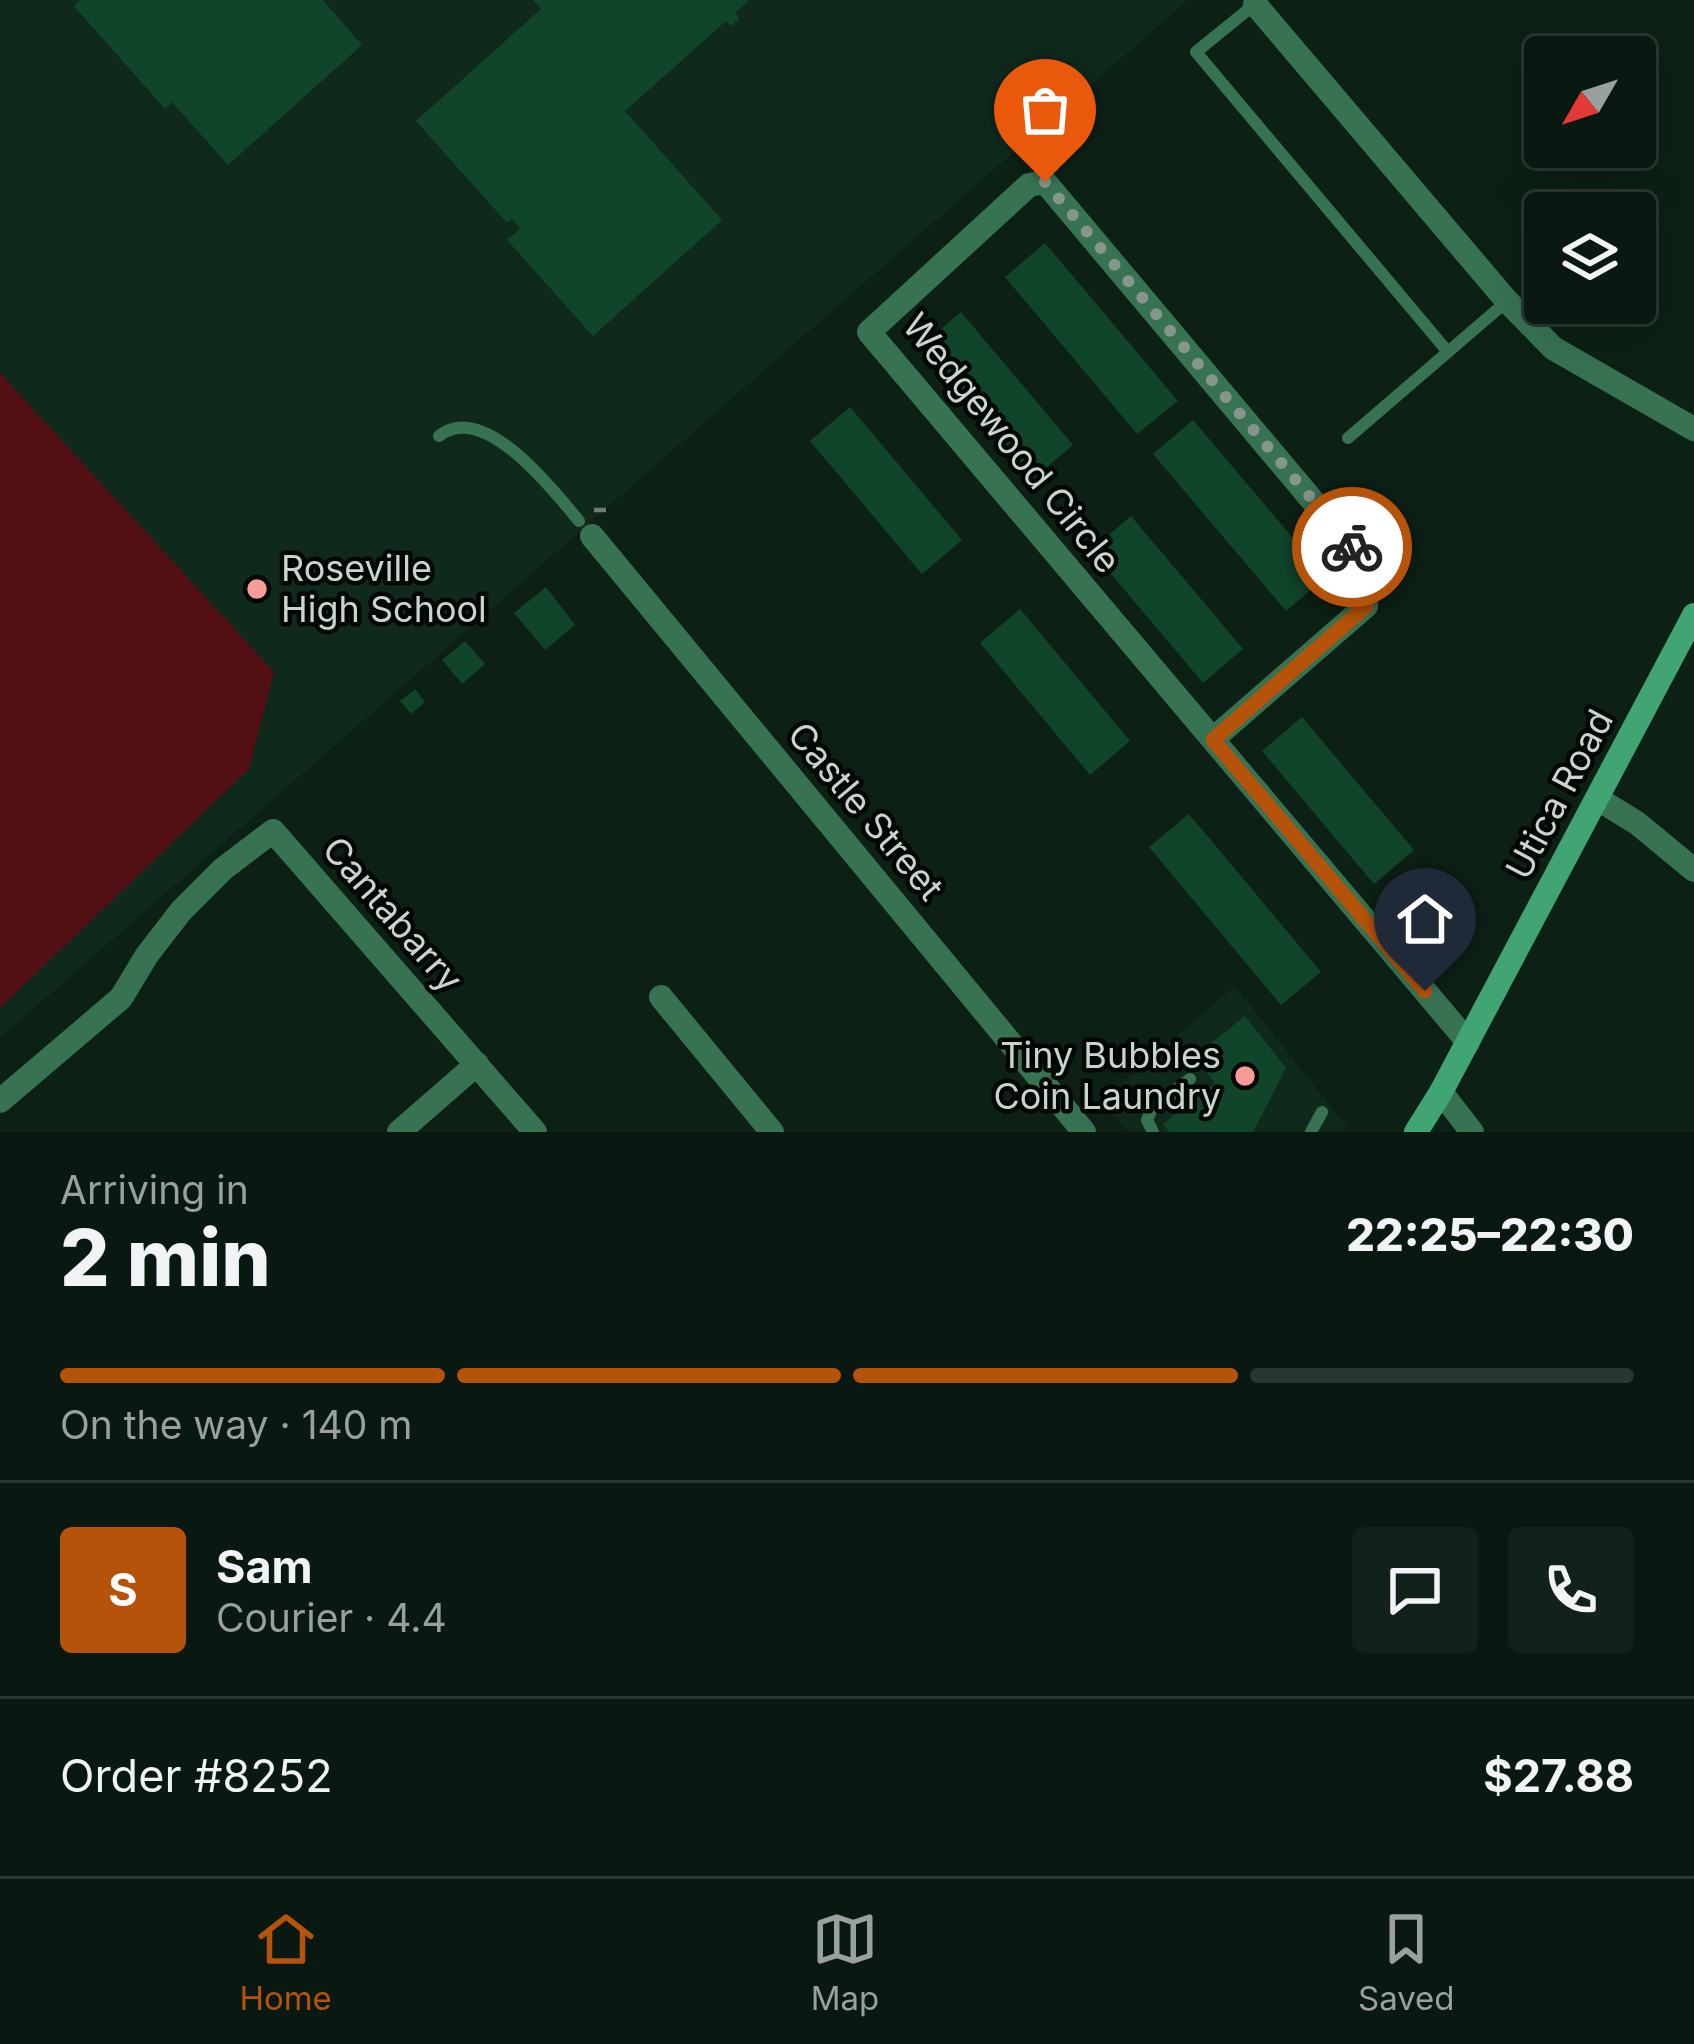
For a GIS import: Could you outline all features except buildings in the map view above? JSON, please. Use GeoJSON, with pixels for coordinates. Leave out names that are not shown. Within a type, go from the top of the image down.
{"type":"FeatureCollection","features":[{"type":"Feature","properties":{"kind":"main road","name":"Utica Road"},"geometry":{"type":"LineString","coordinates":[[1416,1132],[1687,645],[1694,615]]}},
{"type":"Feature","properties":{"kind":"street"},"geometry":{"type":"LineString","coordinates":[[1255,4],[1507,301],[1568,360],[1694,429]]}},
{"type":"Feature","properties":{"kind":"street","name":"Wedgewood Circle"},"geometry":{"type":"LineString","coordinates":[[1213,740],[1366,606],[1365,572],[1354,550],[1045,182],[1029,185],[869,332],[1213,740],[1468,1042]]}},
{"type":"Feature","properties":{"kind":"street","name":"Castle Street"},"geometry":{"type":"LineString","coordinates":[[585,529],[1084,1132]]}},
{"type":"Feature","properties":{"kind":"street"},"geometry":{"type":"LineString","coordinates":[[1598,800],[1694,870]]}},
{"type":"Feature","properties":{"kind":"street","name":"Cantabarry"},"geometry":{"type":"LineString","coordinates":[[0,1101],[121,998],[181,911],[223,869],[273,831],[477,1064]]}},
{"type":"Feature","properties":{"kind":"street"},"geometry":{"type":"LineString","coordinates":[[661,997],[772,1132]]}},
{"type":"Feature","properties":{"kind":"street"},"geometry":{"type":"LineString","coordinates":[[399,1132],[477,1064],[526,1129]]}},
{"type":"Feature","properties":{"kind":"street"},"geometry":{"type":"LineString","coordinates":[[1442,1092],[1472,1132]]}},
{"type":"Feature","properties":{"kind":"lane"},"geometry":{"type":"LineString","coordinates":[[1255,4],[1196,52],[1448,352]]}},
{"type":"Feature","properties":{"kind":"lane"},"geometry":{"type":"LineString","coordinates":[[1348,438],[1507,301]]}},
{"type":"Feature","properties":{"kind":"lane"},"geometry":{"type":"LineString","coordinates":[[439,436],[449,428],[461,428],[510,447],[530,463],[585,529]]}},
{"type":"Feature","properties":{"kind":"lane"},"geometry":{"type":"LineString","coordinates":[[1153,1132],[1147,1120],[1152,1109],[1190,1079]]}},
{"type":"Feature","properties":{"kind":"lane"},"geometry":{"type":"LineString","coordinates":[[1311,1132],[1322,1112]]}},
{"type":"Feature","properties":{"kind":"shaded area","name":"Roseville High School"},"geometry":{"type":"Polygon","coordinates":[[[0,0],[1188,0],[0,1038],[0,0]]]}},
{"type":"Feature","properties":{"kind":"shaded area"},"geometry":{"type":"Polygon","coordinates":[[[0,373],[274,672],[249,769],[0,1008],[0,373]]]}},
{"type":"Feature","properties":{"kind":"shaded area"},"geometry":{"type":"Polygon","coordinates":[[[1235,986],[1347,1127],[1344,1132],[1128,1132],[1101,1101],[1235,986]]]}},
{"type":"Feature","properties":{"kind":"way so far"},"geometry":{"type":"LineString","coordinates":[[1045,182],[1352,547]]}},
{"type":"Feature","properties":{"kind":"place","name":"Roseville High School"},"geometry":{"type":"Point","coordinates":[257,589]}},
{"type":"Feature","properties":{"kind":"place","name":"Tiny Bubbles Coin Laundry"},"geometry":{"type":"Point","coordinates":[1245,1076]}},
{"type":"Feature","properties":{"kind":"route"},"geometry":{"type":"LineString","coordinates":[[1352,547],[1365,572],[1366,606],[1213,740],[1425,991]]}}]}
